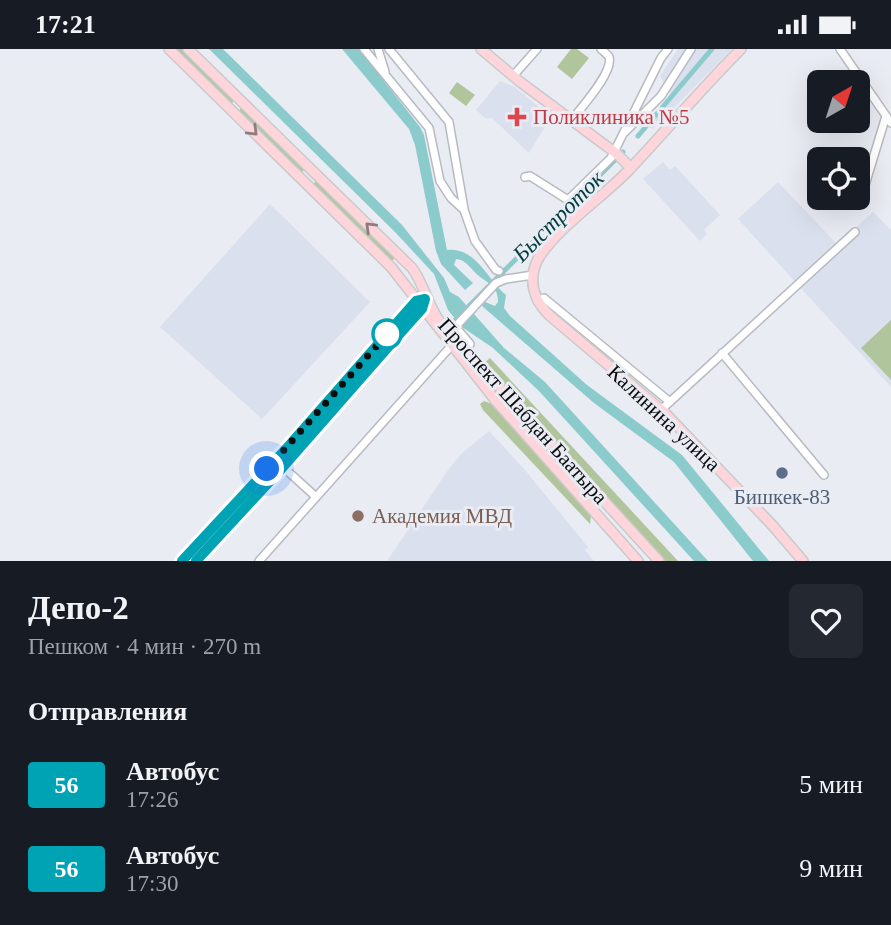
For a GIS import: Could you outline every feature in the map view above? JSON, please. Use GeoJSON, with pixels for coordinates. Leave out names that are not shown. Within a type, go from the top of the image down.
{"type":"FeatureCollection","features":[{"type":"Feature","properties":{"kind":"main road","name":"Проспект Шабдан Баатыра"},"geometry":{"type":"LineString","coordinates":[[169,49],[391,267],[407,288],[659,561]]}},
{"type":"Feature","properties":{"kind":"main road","name":"Проспект Шабдан Баатыра"},"geometry":{"type":"LineString","coordinates":[[188,49],[417,275],[422,287],[421,303],[432,320],[496,401],[638,561]]}},
{"type":"Feature","properties":{"kind":"main road"},"geometry":{"type":"LineString","coordinates":[[481,49],[628,164]]}},
{"type":"Feature","properties":{"kind":"main road"},"geometry":{"type":"LineString","coordinates":[[537,301],[533,275],[538,259],[547,247],[741,49]]}},
{"type":"Feature","properties":{"kind":"main road"},"geometry":{"type":"LineString","coordinates":[[232,110],[241,101]]}},
{"type":"Feature","properties":{"kind":"main road"},"geometry":{"type":"LineString","coordinates":[[303,180],[312,171]]}},
{"type":"Feature","properties":{"kind":"main road"},"geometry":{"type":"LineString","coordinates":[[391,267],[401,257]]}},
{"type":"Feature","properties":{"kind":"main road"},"geometry":{"type":"LineString","coordinates":[[403,324],[407,288],[417,293],[422,287]]}},
{"type":"Feature","properties":{"kind":"main road","name":"Калинина улица"},"geometry":{"type":"LineString","coordinates":[[537,301],[548,315],[661,410],[773,526],[803,561]]}},
{"type":"Feature","properties":{"kind":"main road"},"geometry":{"type":"LineString","coordinates":[[195,561],[283,467],[421,303]]}},
{"type":"Feature","properties":{"kind":"main road"},"geometry":{"type":"LineString","coordinates":[[182,561],[403,324],[432,320]]}},
{"type":"Feature","properties":{"kind":"main road"},"geometry":{"type":"LineString","coordinates":[[586,505],[598,495]]}},
{"type":"Feature","properties":{"kind":"main road"},"geometry":{"type":"LineString","coordinates":[[617,538],[629,528]]}},
{"type":"Feature","properties":{"kind":"street"},"geometry":{"type":"LineString","coordinates":[[364,49],[429,128],[440,181],[451,198],[464,209]]}},
{"type":"Feature","properties":{"kind":"street"},"geometry":{"type":"LineString","coordinates":[[378,49],[387,78]]}},
{"type":"Feature","properties":{"kind":"street"},"geometry":{"type":"LineString","coordinates":[[389,49],[449,122],[464,209],[475,241],[499,271]]}},
{"type":"Feature","properties":{"kind":"street"},"geometry":{"type":"LineString","coordinates":[[513,76],[537,49]]}},
{"type":"Feature","properties":{"kind":"street"},"geometry":{"type":"LineString","coordinates":[[571,121],[605,75],[610,60],[601,49]]}},
{"type":"Feature","properties":{"kind":"street"},"geometry":{"type":"LineString","coordinates":[[526,177],[530,176],[568,200],[615,153],[622,134],[668,49]]}},
{"type":"Feature","properties":{"kind":"street"},"geometry":{"type":"LineString","coordinates":[[840,49],[888,120],[870,172]]}},
{"type":"Feature","properties":{"kind":"street"},"geometry":{"type":"LineString","coordinates":[[622,134],[661,96],[691,50]]}},
{"type":"Feature","properties":{"kind":"street"},"geometry":{"type":"LineString","coordinates":[[661,410],[855,232]]}},
{"type":"Feature","properties":{"kind":"street"},"geometry":{"type":"LineString","coordinates":[[466,352],[470,344],[458,330],[458,324],[496,283],[533,275]]}},
{"type":"Feature","properties":{"kind":"street"},"geometry":{"type":"LineString","coordinates":[[537,301],[544,298],[670,402]]}},
{"type":"Feature","properties":{"kind":"street"},"geometry":{"type":"LineString","coordinates":[[259,561],[452,345]]}},
{"type":"Feature","properties":{"kind":"street"},"geometry":{"type":"LineString","coordinates":[[722,353],[824,475]]}},
{"type":"Feature","properties":{"kind":"street"},"geometry":{"type":"LineString","coordinates":[[283,467],[315,496]]}},
{"type":"Feature","properties":{"kind":"shaded area"},"geometry":{"type":"Polygon","coordinates":[[[678,49],[710,49],[671,94],[660,76],[678,49]]]}},
{"type":"Feature","properties":{"kind":"shaded area"},"geometry":{"type":"Polygon","coordinates":[[[715,49],[732,49],[653,129],[649,127],[715,49]]]}},
{"type":"Feature","properties":{"kind":"shaded area","name":"Поликлиника №5"},"geometry":{"type":"Polygon","coordinates":[[[500,81],[515,87],[551,117],[529,153],[492,118],[485,118],[476,110],[500,81]]]}},
{"type":"Feature","properties":{"kind":"shaded area"},"geometry":{"type":"Polygon","coordinates":[[[663,162],[670,170],[675,166],[720,215],[704,230],[707,234],[700,241],[643,179],[663,162]]]}},
{"type":"Feature","properties":{"kind":"shaded area"},"geometry":{"type":"Polygon","coordinates":[[[778,182],[837,244],[873,212],[891,230],[891,387],[738,219],[778,182]]]}},
{"type":"Feature","properties":{"kind":"shaded area"},"geometry":{"type":"Polygon","coordinates":[[[270,204],[370,302],[262,419],[160,327],[270,204]]]}},
{"type":"Feature","properties":{"kind":"shaded area"},"geometry":{"type":"Polygon","coordinates":[[[489,431],[588,547],[585,550],[594,561],[387,561],[448,470],[461,454],[489,431]]]}},
{"type":"Feature","properties":{"kind":"green space"},"geometry":{"type":"Polygon","coordinates":[[[174,49],[183,49],[234,102],[230,103],[174,49]]]}},
{"type":"Feature","properties":{"kind":"green space"},"geometry":{"type":"Polygon","coordinates":[[[571,49],[577,49],[589,58],[572,79],[557,67],[571,49]]]}},
{"type":"Feature","properties":{"kind":"green space"},"geometry":{"type":"Polygon","coordinates":[[[457,82],[475,95],[466,106],[449,93],[457,82]]]}},
{"type":"Feature","properties":{"kind":"green space"},"geometry":{"type":"Polygon","coordinates":[[[241,108],[304,168],[304,171],[299,172],[238,112],[241,108]]]}},
{"type":"Feature","properties":{"kind":"green space"},"geometry":{"type":"Polygon","coordinates":[[[317,180],[395,257],[394,259],[391,261],[313,184],[317,180]]]}},
{"type":"Feature","properties":{"kind":"green space"},"geometry":{"type":"Polygon","coordinates":[[[891,320],[891,380],[861,348],[891,320]]]}},
{"type":"Feature","properties":{"kind":"green space"},"geometry":{"type":"Polygon","coordinates":[[[490,358],[678,561],[664,561],[483,364],[490,358]]]}},
{"type":"Feature","properties":{"kind":"green space"},"geometry":{"type":"Polygon","coordinates":[[[470,362],[590,491],[589,497],[585,498],[515,420],[470,362]]]}},
{"type":"Feature","properties":{"kind":"green space"},"geometry":{"type":"Polygon","coordinates":[[[484,401],[492,404],[591,516],[590,524],[483,410],[480,404],[484,401]]]}},
{"type":"Feature","properties":{"kind":"water"},"geometry":{"type":"Polygon","coordinates":[[[209,49],[223,49],[402,225],[444,278],[450,292],[459,297],[504,348],[545,382],[708,561],[694,561],[539,391],[493,348],[462,327],[448,310],[434,274],[395,232],[209,49]]]}},
{"type":"Feature","properties":{"kind":"water"},"geometry":{"type":"Polygon","coordinates":[[[342,49],[359,49],[420,127],[424,135],[447,250],[466,254],[480,265],[506,295],[504,308],[510,316],[587,385],[682,455],[769,561],[753,561],[674,462],[594,403],[482,306],[485,302],[495,306],[498,302],[492,286],[466,263],[456,259],[454,265],[473,283],[465,290],[441,264],[436,251],[415,145],[409,129],[342,49]]]}},
{"type":"Feature","properties":{"kind":"waterway","name":"Быстроток"},"geometry":{"type":"LineString","coordinates":[[638,136],[712,49]]}},
{"type":"Feature","properties":{"kind":"waterway","name":"Быстроток"},"geometry":{"type":"LineString","coordinates":[[451,324],[623,152]]}},
{"type":"Feature","properties":{"kind":"bus line","name":"56"},"geometry":{"type":"LineString","coordinates":[[182,561],[286,449],[416,301],[425,299],[422,309],[196,561]]}},
{"type":"Feature","properties":{"kind":"place","name":"Поликлиника №5"},"geometry":{"type":"Point","coordinates":[517,117]}},
{"type":"Feature","properties":{"kind":"place","name":"Бишкек-83"},"geometry":{"type":"Point","coordinates":[782,473]}},
{"type":"Feature","properties":{"kind":"place","name":"Академия МВД"},"geometry":{"type":"Point","coordinates":[358,516]}},
{"type":"Feature","properties":{"kind":"route"},"geometry":{"type":"LineString","coordinates":[[267,469],[389,332],[387,334]]}}]}
